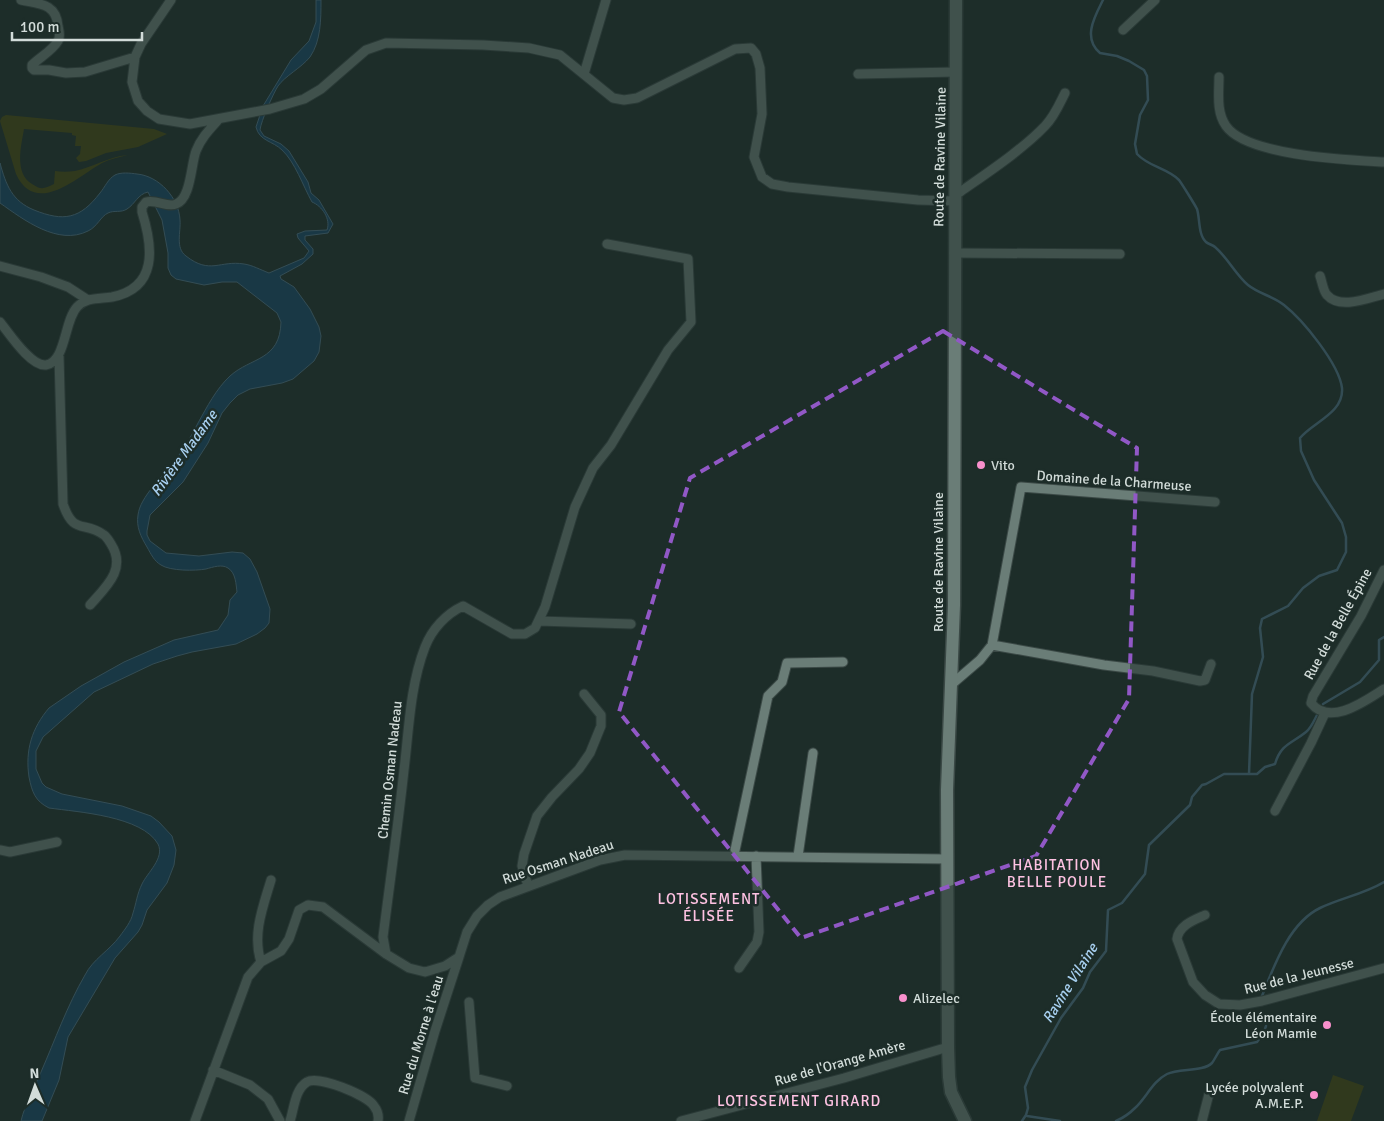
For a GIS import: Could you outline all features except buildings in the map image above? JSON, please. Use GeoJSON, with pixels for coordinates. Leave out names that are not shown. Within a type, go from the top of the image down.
{"type":"FeatureCollection","features":[{"type":"Feature","properties":{"kind":"main road","name":"Route de Ravine Vilaine"},"geometry":{"type":"LineString","coordinates":[[956,0],[955,434],[952,684],[947,790],[948,1046],[951,1092],[965,1121]]}},
{"type":"Feature","properties":{"kind":"street"},"geometry":{"type":"LineString","coordinates":[[21,0],[47,6],[58,18],[60,36],[58,42],[32,65],[34,70],[66,73],[85,72],[135,57]]}},
{"type":"Feature","properties":{"kind":"street"},"geometry":{"type":"LineString","coordinates":[[171,0],[140,44],[135,57],[132,82],[138,101],[147,111],[159,119],[190,124],[253,113],[304,99],[321,89],[366,50],[386,43],[529,48],[560,55],[613,98],[624,100],[637,98],[736,49],[751,48],[756,54],[760,68],[762,114],[754,157],[762,177],[772,184],[788,187],[918,200],[956,197],[1045,127],[1055,114],[1065,94]]}},
{"type":"Feature","properties":{"kind":"street"},"geometry":{"type":"LineString","coordinates":[[584,74],[606,0]]}},
{"type":"Feature","properties":{"kind":"street"},"geometry":{"type":"LineString","coordinates":[[1123,30],[1155,0]]}},
{"type":"Feature","properties":{"kind":"street"},"geometry":{"type":"LineString","coordinates":[[858,74],[956,72]]}},
{"type":"Feature","properties":{"kind":"street"},"geometry":{"type":"LineString","coordinates":[[1219,77],[1218,102],[1220,114],[1226,126],[1247,141],[1298,155],[1337,160],[1384,162]]}},
{"type":"Feature","properties":{"kind":"street"},"geometry":{"type":"LineString","coordinates":[[90,604],[113,576],[118,558],[105,535],[77,526],[66,514],[63,504],[58,356],[70,318],[77,307],[88,300],[113,297],[132,291],[142,281],[147,269],[150,252],[142,206],[146,202],[153,200],[168,205],[176,204],[181,200],[188,186],[201,141],[219,119]]}},
{"type":"Feature","properties":{"kind":"street"},"geometry":{"type":"LineString","coordinates":[[607,244],[688,259],[690,322],[668,350],[611,445],[593,468],[575,507],[545,607],[539,621],[631,624]]}},
{"type":"Feature","properties":{"kind":"street"},"geometry":{"type":"LineString","coordinates":[[954,253],[1120,254]]}},
{"type":"Feature","properties":{"kind":"street"},"geometry":{"type":"LineString","coordinates":[[0,266],[41,277],[68,287],[88,300]]}},
{"type":"Feature","properties":{"kind":"street"},"geometry":{"type":"LineString","coordinates":[[1320,276],[1326,294],[1337,301],[1354,302],[1384,294]]}},
{"type":"Feature","properties":{"kind":"street"},"geometry":{"type":"LineString","coordinates":[[0,322],[36,363],[44,365],[53,362],[58,356]]}},
{"type":"Feature","properties":{"kind":"street","name":"Domaine de la Charmeuse"},"geometry":{"type":"LineString","coordinates":[[992,645],[1021,487],[1215,502]]}},
{"type":"Feature","properties":{"kind":"street","name":"Rue de la Belle Épine"},"geometry":{"type":"LineString","coordinates":[[1326,713],[1316,709],[1311,703],[1313,696],[1361,616],[1384,570]]}},
{"type":"Feature","properties":{"kind":"street","name":"Chemin Osman Nadeau"},"geometry":{"type":"LineString","coordinates":[[386,954],[383,937],[412,695],[426,646],[434,630],[450,612],[463,606],[512,634],[525,634],[535,628],[539,621]]}},
{"type":"Feature","properties":{"kind":"street"},"geometry":{"type":"LineString","coordinates":[[952,684],[980,660],[992,645],[1104,665],[1153,671],[1200,681],[1205,680],[1211,664]]}},
{"type":"Feature","properties":{"kind":"street"},"geometry":{"type":"LineString","coordinates":[[734,855],[768,696],[782,682],[786,663],[843,662]]}},
{"type":"Feature","properties":{"kind":"street"},"geometry":{"type":"LineString","coordinates":[[1275,811],[1326,713],[1340,712],[1354,707],[1384,689]]}},
{"type":"Feature","properties":{"kind":"street"},"geometry":{"type":"LineString","coordinates":[[528,886],[522,866],[524,854],[537,816],[579,769],[590,753],[601,726],[601,715],[584,694]]}},
{"type":"Feature","properties":{"kind":"street"},"geometry":{"type":"LineString","coordinates":[[798,856],[813,753]]}},
{"type":"Feature","properties":{"kind":"street"},"geometry":{"type":"LineString","coordinates":[[0,850],[10,852],[57,842]]}},
{"type":"Feature","properties":{"kind":"street","name":"Rue Osman Nadeau"},"geometry":{"type":"LineString","coordinates":[[459,957],[467,932],[477,916],[500,896],[600,860],[625,855],[947,859]]}},
{"type":"Feature","properties":{"kind":"street"},"geometry":{"type":"LineString","coordinates":[[739,968],[757,942],[759,932],[756,856]]}},
{"type":"Feature","properties":{"kind":"street"},"geometry":{"type":"LineString","coordinates":[[261,962],[257,948],[258,930],[271,880]]}},
{"type":"Feature","properties":{"kind":"street"},"geometry":{"type":"LineString","coordinates":[[195,1121],[248,976],[261,962],[281,951],[289,939],[299,910],[308,905],[323,906],[386,954],[408,968],[426,972],[445,966],[459,957]]}},
{"type":"Feature","properties":{"kind":"street","name":"Rue de la Jeunesse"},"geometry":{"type":"LineString","coordinates":[[1205,914],[1182,927],[1177,938],[1193,982],[1205,995],[1219,1004],[1240,1005],[1262,1001],[1384,968]]}},
{"type":"Feature","properties":{"kind":"street","name":"Rue du Morne à l'eau"},"geometry":{"type":"LineString","coordinates":[[410,1120],[435,1031],[459,957]]}},
{"type":"Feature","properties":{"kind":"street"},"geometry":{"type":"LineString","coordinates":[[469,1002],[475,1078],[507,1086]]}},
{"type":"Feature","properties":{"kind":"street","name":"Rue de l'Orange Amère"},"geometry":{"type":"LineString","coordinates":[[681,1121],[844,1078],[948,1046]]}},
{"type":"Feature","properties":{"kind":"street"},"geometry":{"type":"LineString","coordinates":[[214,1070],[250,1085],[268,1099],[280,1121]]}},
{"type":"Feature","properties":{"kind":"street"},"geometry":{"type":"LineString","coordinates":[[290,1121],[299,1089],[308,1081],[316,1080],[357,1093],[374,1105],[379,1115],[378,1121]]}},
{"type":"Feature","properties":{"kind":"street"},"geometry":{"type":"LineString","coordinates":[[1202,1121],[1210,1090]]}},
{"type":"Feature","properties":{"kind":"highlighted area"},"geometry":{"type":"Polygon","coordinates":[[[943,331],[1137,448],[1129,699],[1036,856],[801,938],[619,712],[690,478],[943,331]]]}},
{"type":"Feature","properties":{"kind":"shaded area"},"geometry":{"type":"Polygon","coordinates":[[[6,115],[154,129],[167,134],[138,147],[106,153],[79,162],[76,158],[80,154],[81,146],[75,146],[76,136],[72,135],[72,133],[24,129],[20,151],[21,167],[26,179],[40,188],[54,184],[55,171],[75,171],[128,155],[102,163],[57,190],[45,193],[34,192],[24,186],[16,174],[0,121],[6,115]]]}},
{"type":"Feature","properties":{"kind":"shaded area"},"geometry":{"type":"Polygon","coordinates":[[[1333,1075],[1364,1086],[1351,1121],[1317,1121],[1333,1075]]]}},
{"type":"Feature","properties":{"kind":"water","name":"Rivière Madame"},"geometry":{"type":"Polygon","coordinates":[[[316,0],[321,0],[321,15],[320,30],[314,51],[306,61],[278,86],[260,130],[264,136],[281,144],[289,151],[308,182],[311,193],[319,200],[333,224],[328,233],[305,236],[305,240],[313,249],[313,254],[302,264],[280,276],[281,279],[294,287],[310,309],[319,327],[321,336],[319,352],[314,361],[293,379],[250,389],[238,395],[230,403],[222,413],[208,443],[183,482],[150,515],[147,531],[150,541],[166,553],[199,556],[232,552],[243,553],[250,559],[257,572],[270,609],[269,623],[257,634],[236,644],[192,652],[153,664],[94,692],[43,737],[36,751],[36,769],[42,783],[46,787],[62,794],[122,806],[151,816],[172,836],[176,850],[174,865],[167,883],[147,910],[138,932],[115,958],[68,1037],[59,1080],[42,1121],[21,1121],[27,1102],[67,1011],[88,969],[124,931],[132,916],[140,888],[157,860],[160,849],[150,835],[124,821],[49,808],[40,802],[33,792],[29,777],[28,758],[31,740],[38,723],[49,708],[81,686],[124,662],[174,640],[218,630],[228,615],[230,600],[237,592],[231,570],[223,566],[189,570],[161,565],[153,557],[141,536],[138,528],[138,515],[147,494],[181,453],[220,387],[238,370],[263,357],[270,351],[276,344],[281,322],[277,313],[237,282],[204,285],[176,279],[171,275],[168,268],[168,253],[162,220],[148,192],[127,209],[106,214],[88,231],[77,235],[53,233],[30,223],[0,203],[0,163],[11,191],[20,202],[45,214],[63,217],[78,213],[93,202],[110,179],[117,174],[137,174],[153,179],[172,196],[176,204],[179,212],[180,244],[183,253],[194,262],[202,265],[215,266],[236,263],[253,266],[269,273],[304,258],[309,251],[297,234],[305,231],[327,230],[327,217],[312,202],[287,155],[260,135],[256,127],[263,106],[291,60],[309,41],[316,22],[316,0]]]}},
{"type":"Feature","properties":{"kind":"waterway","name":"Ravine Vilaine"},"geometry":{"type":"LineString","coordinates":[[1022,1121],[1028,1108],[1025,1087],[1032,1070],[1061,1018],[1083,988],[1090,972],[1106,951],[1108,910],[1122,903],[1145,874],[1149,845],[1190,805],[1192,797],[1202,785],[1224,774],[1249,774],[1252,694],[1263,657],[1260,628],[1262,619],[1288,606],[1303,588],[1319,576],[1337,570],[1346,552],[1346,537],[1342,523],[1314,480],[1301,451],[1300,438],[1333,411],[1338,404],[1342,388],[1339,378],[1327,355],[1301,321],[1280,302],[1248,285],[1220,251],[1203,239],[1197,209],[1179,180],[1147,162],[1137,154],[1135,144],[1140,115],[1148,100],[1147,76],[1144,70],[1129,61],[1117,56],[1100,53],[1095,47],[1092,41],[1092,27],[1103,0]]}},
{"type":"Feature","properties":{"kind":"waterway","name":"Ravine Vilaine"},"geometry":{"type":"LineString","coordinates":[[1323,704],[1360,682],[1379,660],[1379,640],[1384,637]]}},
{"type":"Feature","properties":{"kind":"waterway","name":"Ravine Vilaine"},"geometry":{"type":"LineString","coordinates":[[1249,774],[1257,774],[1265,767],[1275,764],[1283,748],[1308,730],[1317,715]]}},
{"type":"Feature","properties":{"kind":"waterway"},"geometry":{"type":"LineString","coordinates":[[1262,996],[1284,946],[1309,915],[1320,908],[1369,890],[1384,882]]}},
{"type":"Feature","properties":{"kind":"waterway"},"geometry":{"type":"LineString","coordinates":[[1116,1121],[1133,1110],[1162,1077],[1172,1072],[1203,1068],[1212,1063],[1220,1050],[1257,1042],[1266,1026]]}},
{"type":"Feature","properties":{"kind":"waterway"},"geometry":{"type":"LineString","coordinates":[[1027,1116],[1060,1121]]}},
{"type":"Feature","properties":{"kind":"place","name":"Vito"},"geometry":{"type":"Point","coordinates":[981,465]}},
{"type":"Feature","properties":{"kind":"place","name":"Alizelec"},"geometry":{"type":"Point","coordinates":[903,998]}},
{"type":"Feature","properties":{"kind":"place","name":"École élémentaire Léon Mamie"},"geometry":{"type":"Point","coordinates":[1327,1025]}},
{"type":"Feature","properties":{"kind":"place","name":"Lycée polyvalent A.M.E.P."},"geometry":{"type":"Point","coordinates":[1314,1095]}},
{"type":"Feature","properties":{"kind":"district","name":"HABITATION BELLE POULE"},"geometry":{"type":"Point","coordinates":[1057,874]}},
{"type":"Feature","properties":{"kind":"district","name":"LOTISSEMENT ÉLISÉE"},"geometry":{"type":"Point","coordinates":[709,908]}},
{"type":"Feature","properties":{"kind":"district","name":"LOTISSEMENT GIRARD"},"geometry":{"type":"Point","coordinates":[799,1101]}}]}
